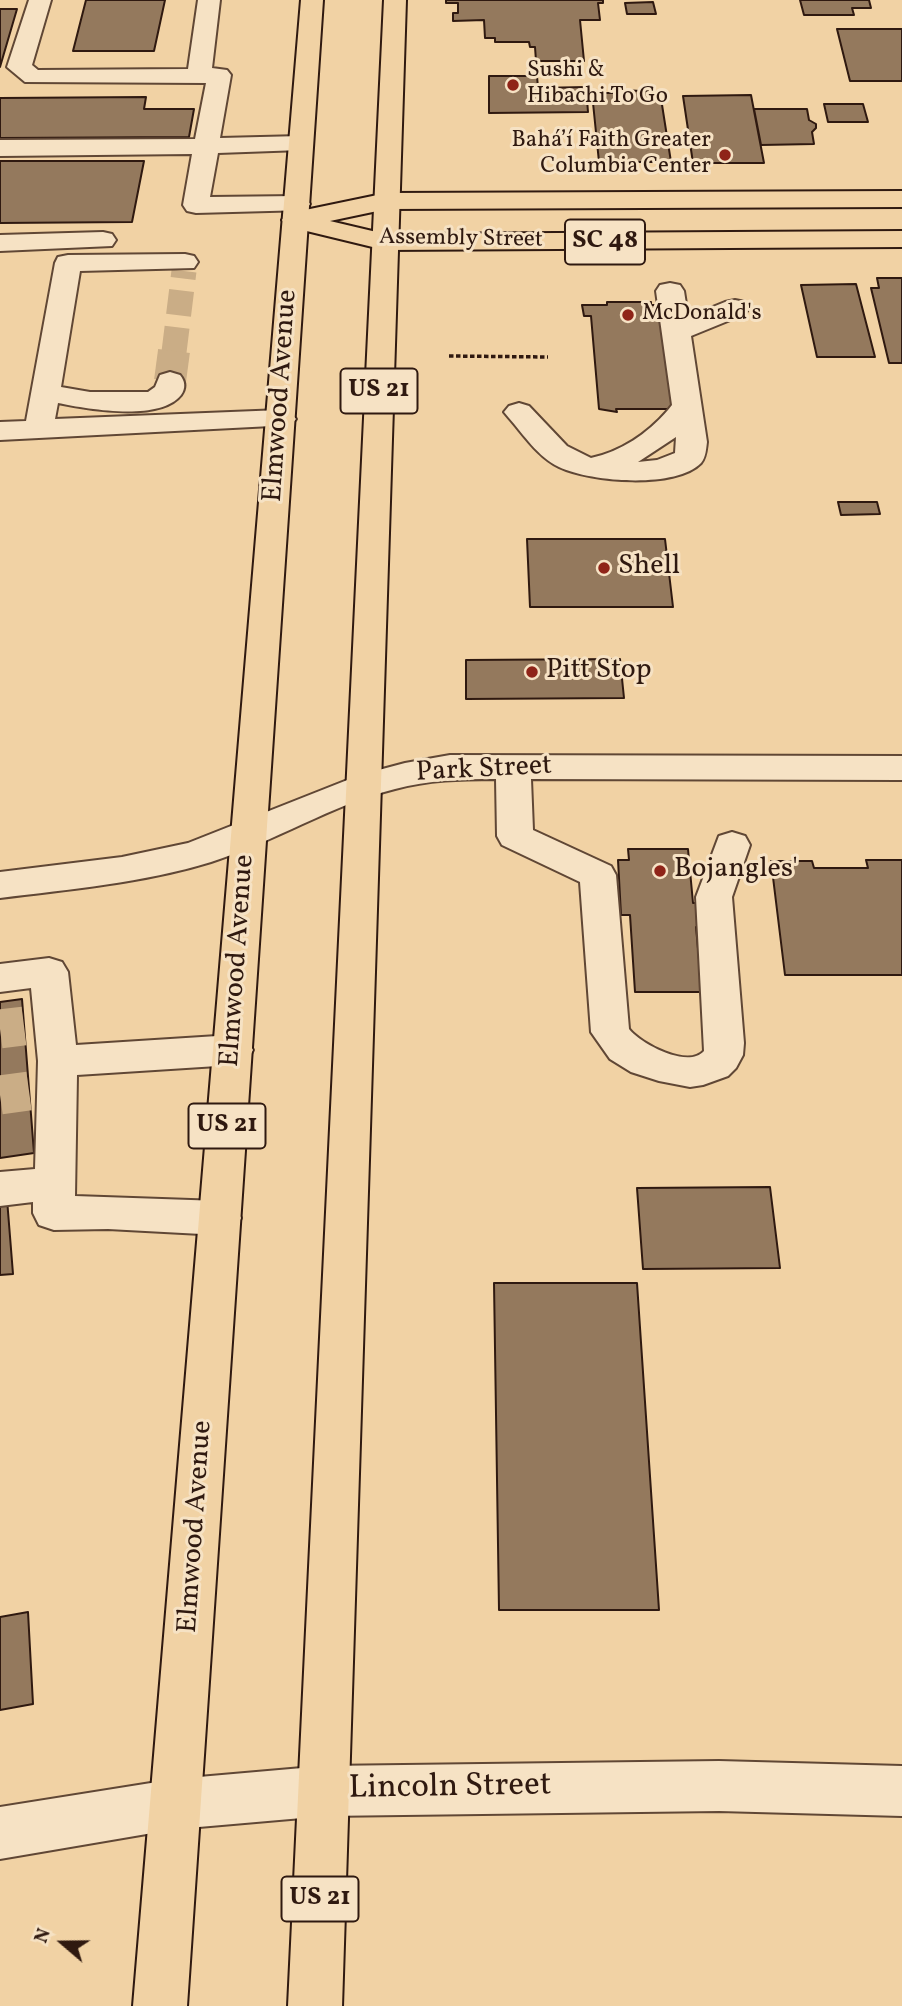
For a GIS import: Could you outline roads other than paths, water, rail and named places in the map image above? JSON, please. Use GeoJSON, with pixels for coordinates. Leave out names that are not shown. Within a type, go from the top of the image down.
{"type":"FeatureCollection","features":[{"type":"Feature","properties":{"kind":"main road","name":"Elmwood Avenue"},"geometry":{"type":"LineString","coordinates":[[160,2006],[312,0]]}},
{"type":"Feature","properties":{"kind":"main road","name":"US 21"},"geometry":{"type":"LineString","coordinates":[[315,2006],[395,0]]}},
{"type":"Feature","properties":{"kind":"main road","name":"Assembly Street"},"geometry":{"type":"LineString","coordinates":[[296,212],[387,201],[902,199]]}},
{"type":"Feature","properties":{"kind":"main road","name":"Assembly Street"},"geometry":{"type":"LineString","coordinates":[[296,212],[385,242],[902,239]]}},
{"type":"Feature","properties":{"kind":"street"},"geometry":{"type":"LineString","coordinates":[[40,0],[19,67],[33,77],[219,75],[196,205],[296,212]]}},
{"type":"Feature","properties":{"kind":"street"},"geometry":{"type":"LineString","coordinates":[[199,76],[209,0]]}},
{"type":"Feature","properties":{"kind":"street"},"geometry":{"type":"LineString","coordinates":[[0,148],[301,143]]}},
{"type":"Feature","properties":{"kind":"street"},"geometry":{"type":"LineString","coordinates":[[0,243],[157,239],[179,243],[185,266],[68,263],[39,429]]}},
{"type":"Feature","properties":{"kind":"street"},"geometry":{"type":"LineString","coordinates":[[519,412],[557,453],[578,464],[592,467],[622,461],[659,436],[679,418],[686,405],[670,291]]}},
{"type":"Feature","properties":{"kind":"street"},"geometry":{"type":"LineString","coordinates":[[676,332],[735,308]]}},
{"type":"Feature","properties":{"kind":"street"},"geometry":{"type":"LineString","coordinates":[[44,392],[90,401],[155,400],[169,391],[170,381]]}},
{"type":"Feature","properties":{"kind":"street"},"geometry":{"type":"LineString","coordinates":[[0,431],[209,419],[281,419]]}},
{"type":"Feature","properties":{"kind":"street","name":"Park Street"},"geometry":{"type":"LineString","coordinates":[[0,885],[152,863],[194,854],[248,835],[364,786],[410,772],[450,767],[902,768]]}},
{"type":"Feature","properties":{"kind":"street"},"geometry":{"type":"LineString","coordinates":[[513,767],[515,833],[598,875],[610,1032],[624,1049],[645,1061],[688,1073],[711,1069],[723,1056],[724,1035],[714,897],[732,845]]}},
{"type":"Feature","properties":{"kind":"street"},"geometry":{"type":"LineString","coordinates":[[0,978],[49,972],[40,1023],[49,1080],[55,1183],[54,1213],[108,1212],[220,1218]]}},
{"type":"Feature","properties":{"kind":"street"},"geometry":{"type":"LineString","coordinates":[[49,1080],[233,1050]]}},
{"type":"Feature","properties":{"kind":"street"},"geometry":{"type":"LineString","coordinates":[[0,1189],[55,1183]]}},
{"type":"Feature","properties":{"kind":"street","name":"Lincoln Street"},"geometry":{"type":"LineString","coordinates":[[0,1833],[176,1804],[324,1791],[719,1786],[902,1791]]}},
{"type":"Feature","properties":{"kind":"tunnel"},"geometry":{"type":"LineString","coordinates":[[174,352],[184,271]]}},
{"type":"Feature","properties":{"kind":"tunnel"},"geometry":{"type":"LineString","coordinates":[[170,381],[174,351]]}},
{"type":"Feature","properties":{"kind":"tunnel"},"geometry":{"type":"LineString","coordinates":[[0,1029],[24,1026]]}},
{"type":"Feature","properties":{"kind":"tunnel"},"geometry":{"type":"LineString","coordinates":[[0,1095],[29,1091]]}},
{"type":"Feature","properties":{"kind":"place","name":"Sushi & Hibachi To Go"},"geometry":{"type":"Point","coordinates":[513,85]}},
{"type":"Feature","properties":{"kind":"place","name":"Bahá’í Faith Greater Columbia Center"},"geometry":{"type":"Point","coordinates":[725,155]}},
{"type":"Feature","properties":{"kind":"place","name":"McDonald's"},"geometry":{"type":"Point","coordinates":[628,315]}},
{"type":"Feature","properties":{"kind":"place","name":"Shell"},"geometry":{"type":"Point","coordinates":[604,568]}},
{"type":"Feature","properties":{"kind":"place","name":"Pitt Stop"},"geometry":{"type":"Point","coordinates":[532,672]}},
{"type":"Feature","properties":{"kind":"place","name":"Bojangles'"},"geometry":{"type":"Point","coordinates":[660,871]}}]}
